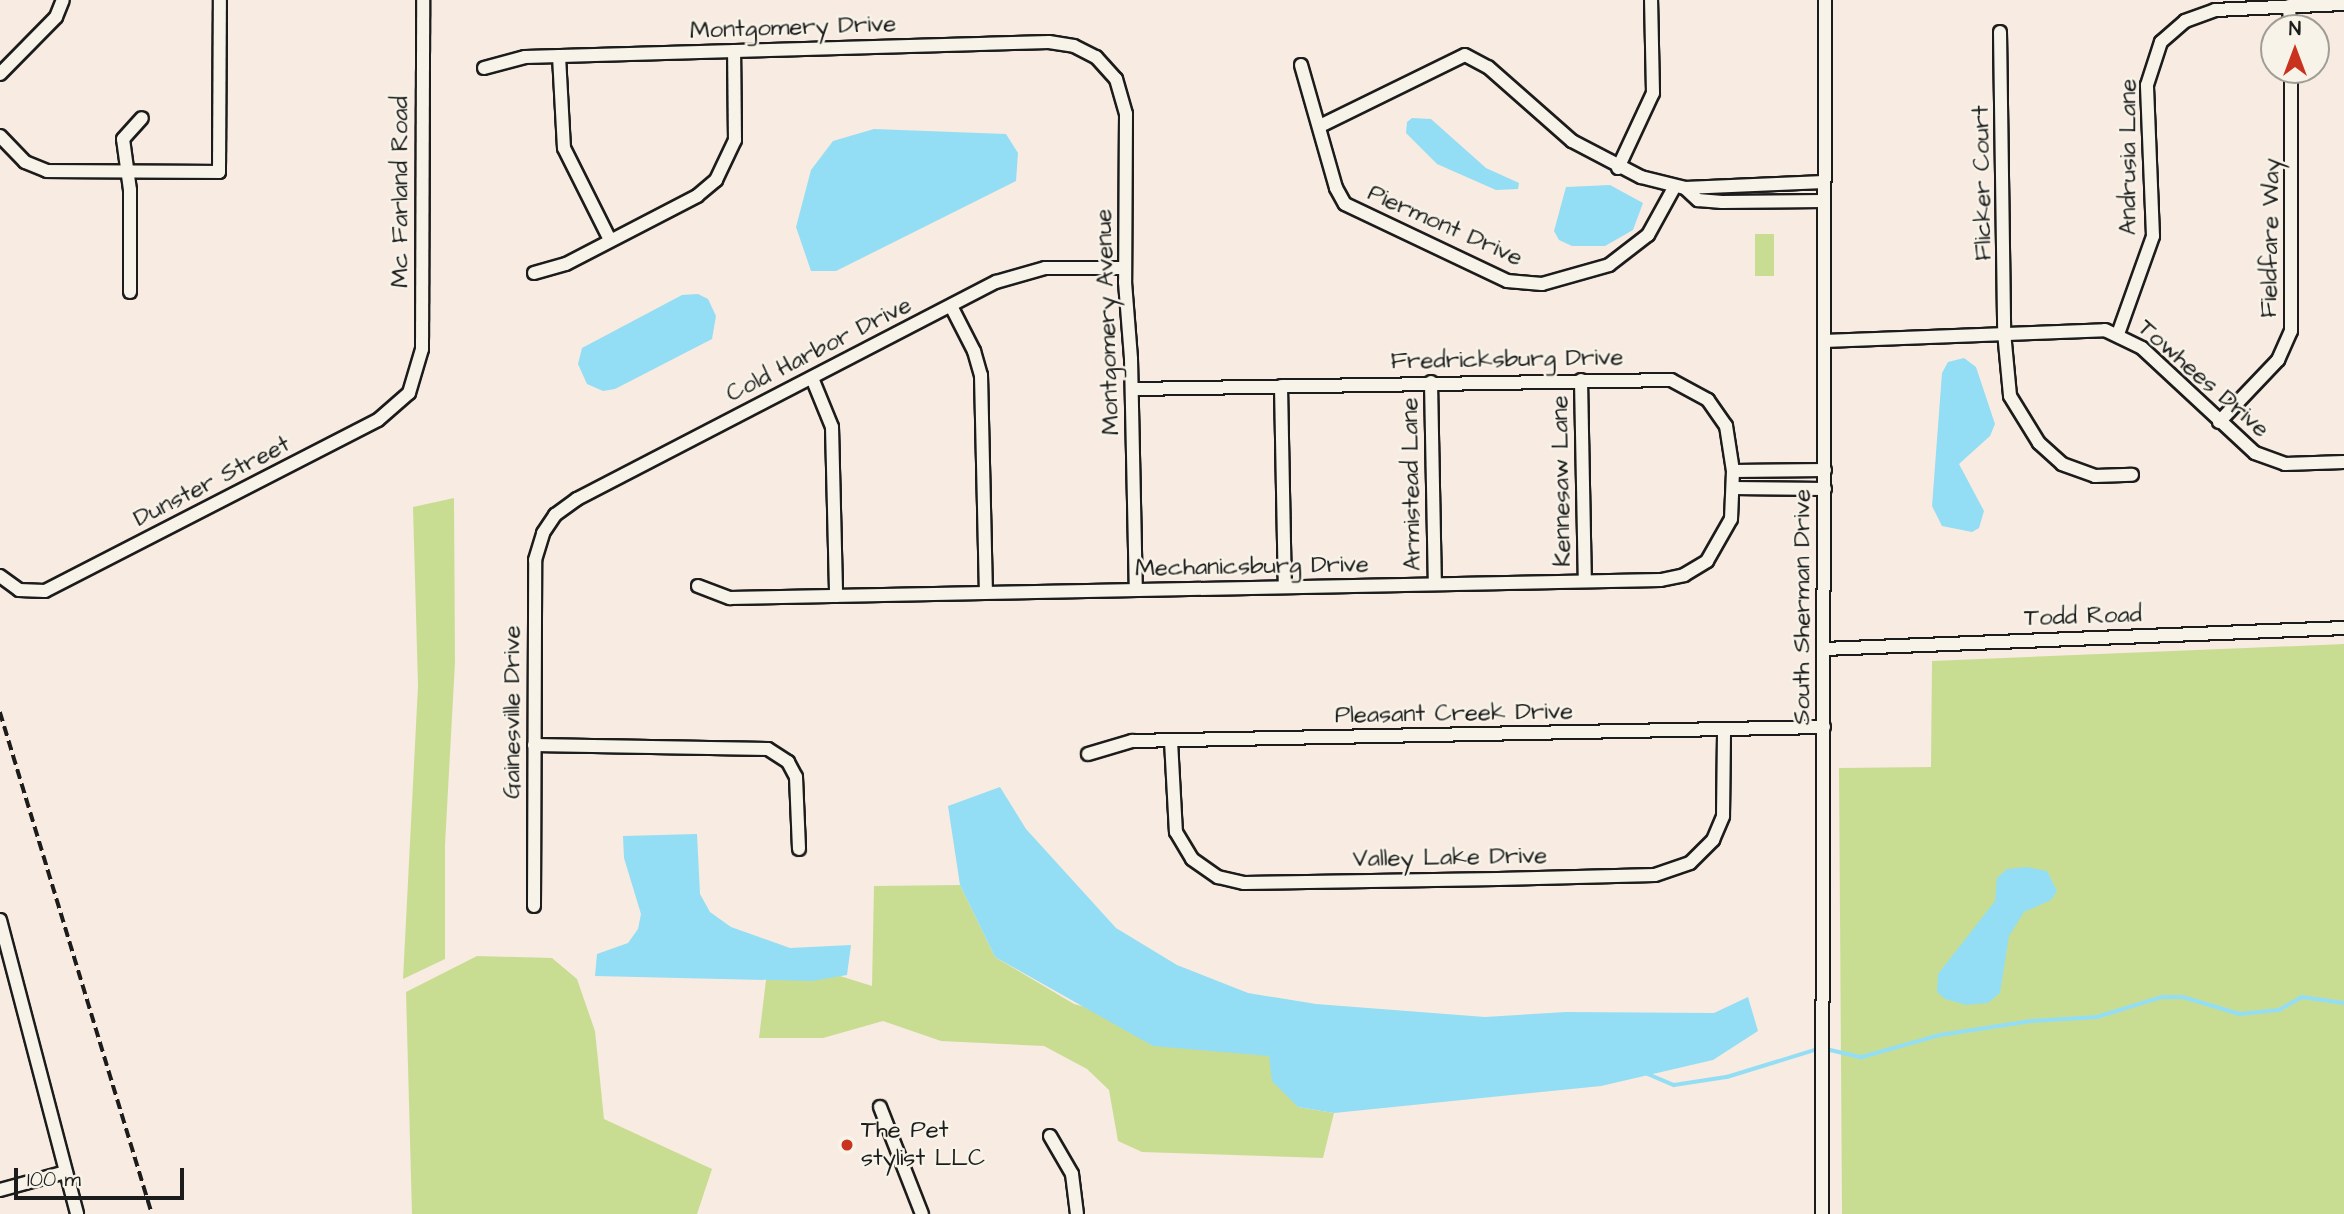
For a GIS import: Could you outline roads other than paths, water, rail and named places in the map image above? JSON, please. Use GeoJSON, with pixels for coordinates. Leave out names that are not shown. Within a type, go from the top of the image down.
{"type":"FeatureCollection","features":[{"type":"Feature","properties":{"kind":"street"},"geometry":{"type":"LineString","coordinates":[[0,74],[56,17],[63,0]]}},
{"type":"Feature","properties":{"kind":"street"},"geometry":{"type":"LineString","coordinates":[[0,136],[25,162],[47,171],[219,172],[220,0]]}},
{"type":"Feature","properties":{"kind":"street","name":"Mc Farland Road"},"geometry":{"type":"LineString","coordinates":[[414,383],[422,349],[423,0]]}},
{"type":"Feature","properties":{"kind":"street"},"geometry":{"type":"LineString","coordinates":[[1618,168],[1653,93],[1651,0]]}},
{"type":"Feature","properties":{"kind":"street","name":"South Sherman Drive"},"geometry":{"type":"LineString","coordinates":[[1822,1214],[1825,0]]}},
{"type":"Feature","properties":{"kind":"street"},"geometry":{"type":"LineString","coordinates":[[2289,14],[2289,6],[2344,4]]}},
{"type":"Feature","properties":{"kind":"street","name":"Andrusia Lane"},"geometry":{"type":"LineString","coordinates":[[2118,334],[2153,236],[2149,70],[2161,42],[2178,26],[2215,10],[2289,6]]}},
{"type":"Feature","properties":{"kind":"street","name":"Flicker Court"},"geometry":{"type":"LineString","coordinates":[[2000,32],[2004,332],[2010,396],[2045,450],[2082,473],[2132,475]]}},
{"type":"Feature","properties":{"kind":"street","name":"Montgomery Drive"},"geometry":{"type":"LineString","coordinates":[[484,68],[514,58],[1053,42],[1080,48],[1101,61]]}},
{"type":"Feature","properties":{"kind":"street"},"geometry":{"type":"LineString","coordinates":[[534,273],[566,264],[703,192],[721,175],[736,140],[734,51]]}},
{"type":"Feature","properties":{"kind":"street"},"geometry":{"type":"LineString","coordinates":[[1320,126],[1465,55],[1488,67],[1572,141],[1618,168],[1680,187],[1698,200],[1823,201]]}},
{"type":"Feature","properties":{"kind":"street"},"geometry":{"type":"LineString","coordinates":[[559,56],[564,148],[610,240]]}},
{"type":"Feature","properties":{"kind":"street","name":"Montgomery Avenue"},"geometry":{"type":"LineString","coordinates":[[1101,61],[1116,79],[1125,107],[1125,268],[1132,389],[1136,590]]}},
{"type":"Feature","properties":{"kind":"street","name":"Piermont Drive"},"geometry":{"type":"LineString","coordinates":[[1301,65],[1337,193],[1345,204],[1511,282],[1562,281],[1621,258],[1652,230],[1680,187]]}},
{"type":"Feature","properties":{"kind":"street","name":"Fieldfare Way"},"geometry":{"type":"LineString","coordinates":[[2219,422],[2278,360],[2291,331],[2291,84]]}},
{"type":"Feature","properties":{"kind":"street"},"geometry":{"type":"LineString","coordinates":[[130,292],[127,171],[123,137],[142,118]]}},
{"type":"Feature","properties":{"kind":"street"},"geometry":{"type":"LineString","coordinates":[[1680,187],[1824,182]]}},
{"type":"Feature","properties":{"kind":"street","name":"Cold Harbor Drive"},"geometry":{"type":"LineString","coordinates":[[550,522],[577,499],[1002,280],[1034,270],[1125,268]]}},
{"type":"Feature","properties":{"kind":"street"},"geometry":{"type":"LineString","coordinates":[[951,306],[981,375],[986,593]]}},
{"type":"Feature","properties":{"kind":"street","name":"Towhees Drive"},"geometry":{"type":"LineString","coordinates":[[1824,341],[2099,329],[2118,334],[2142,348],[2219,422],[2264,458],[2285,464],[2344,462]]}},
{"type":"Feature","properties":{"kind":"street"},"geometry":{"type":"LineString","coordinates":[[812,378],[832,427],[836,596]]}},
{"type":"Feature","properties":{"kind":"street","name":"Fredricksburg Drive"},"geometry":{"type":"LineString","coordinates":[[1132,389],[1666,379],[1688,386],[1708,400],[1724,421],[1733,471]]}},
{"type":"Feature","properties":{"kind":"street","name":"Kennesaw Lane"},"geometry":{"type":"LineString","coordinates":[[1581,380],[1585,581]]}},
{"type":"Feature","properties":{"kind":"street","name":"Armistead Lane"},"geometry":{"type":"LineString","coordinates":[[1431,382],[1435,584]]}},
{"type":"Feature","properties":{"kind":"street","name":"Dunster Street"},"geometry":{"type":"LineString","coordinates":[[0,576],[16,589],[45,591],[387,415],[414,383]]}},
{"type":"Feature","properties":{"kind":"street"},"geometry":{"type":"LineString","coordinates":[[1281,386],[1285,587]]}},
{"type":"Feature","properties":{"kind":"street"},"geometry":{"type":"LineString","coordinates":[[1733,471],[1825,470]]}},
{"type":"Feature","properties":{"kind":"street","name":"Mechanicsburg Drive"},"geometry":{"type":"LineString","coordinates":[[698,586],[730,598],[1661,580],[1700,566],[1728,530],[1733,471]]}},
{"type":"Feature","properties":{"kind":"street"},"geometry":{"type":"LineString","coordinates":[[1733,488],[1825,489]]}},
{"type":"Feature","properties":{"kind":"street","name":"Gainesville Drive"},"geometry":{"type":"LineString","coordinates":[[534,906],[535,560],[550,522]]}},
{"type":"Feature","properties":{"kind":"street","name":"Todd Road"},"geometry":{"type":"LineString","coordinates":[[1824,649],[2344,628]]}},
{"type":"Feature","properties":{"kind":"street","name":"Pleasant Creek Drive"},"geometry":{"type":"LineString","coordinates":[[1088,754],[1117,744],[1171,741],[1824,727]]}},
{"type":"Feature","properties":{"kind":"street","name":"Valley Lake Drive"},"geometry":{"type":"LineString","coordinates":[[1171,741],[1172,811],[1178,837],[1192,859],[1218,877],[1244,883],[1655,875],[1690,863],[1713,840],[1723,816],[1724,729]]}},
{"type":"Feature","properties":{"kind":"street"},"geometry":{"type":"LineString","coordinates":[[534,745],[768,749],[788,762],[796,777],[799,849]]}},
{"type":"Feature","properties":{"kind":"street"},"geometry":{"type":"LineString","coordinates":[[0,920],[77,1214]]}},
{"type":"Feature","properties":{"kind":"street"},"geometry":{"type":"LineString","coordinates":[[880,1107],[922,1214]]}},
{"type":"Feature","properties":{"kind":"street"},"geometry":{"type":"LineString","coordinates":[[1050,1136],[1072,1174],[1077,1214]]}},
{"type":"Feature","properties":{"kind":"street"},"geometry":{"type":"LineString","coordinates":[[0,1190],[66,1172]]}},
{"type":"Feature","properties":{"kind":"water"},"geometry":{"type":"Polygon","coordinates":[[[1412,118],[1431,119],[1486,168],[1519,183],[1518,189],[1496,190],[1437,164],[1406,133],[1407,122],[1412,118]]]}},
{"type":"Feature","properties":{"kind":"water"},"geometry":{"type":"Polygon","coordinates":[[[874,129],[1006,134],[1018,153],[1016,181],[836,271],[811,271],[796,227],[811,170],[833,141],[874,129]]]}},
{"type":"Feature","properties":{"kind":"water"},"geometry":{"type":"Polygon","coordinates":[[[1610,185],[1643,203],[1633,230],[1605,246],[1572,246],[1559,240],[1554,231],[1566,187],[1610,185]]]}},
{"type":"Feature","properties":{"kind":"water"},"geometry":{"type":"Polygon","coordinates":[[[698,294],[708,299],[716,316],[712,339],[615,389],[603,391],[587,384],[578,364],[582,348],[682,295],[698,294]]]}},
{"type":"Feature","properties":{"kind":"water"},"geometry":{"type":"Polygon","coordinates":[[[1964,358],[1976,367],[1995,424],[1990,436],[1959,464],[1984,511],[1979,528],[1972,532],[1942,526],[1932,506],[1942,373],[1948,362],[1964,358]]]}},
{"type":"Feature","properties":{"kind":"water"},"geometry":{"type":"Polygon","coordinates":[[[1000,787],[1026,829],[1116,928],[1177,965],[1248,993],[1316,1004],[1485,1017],[1566,1012],[1714,1013],[1748,997],[1758,1031],[1713,1060],[1601,1086],[1334,1113],[1298,1107],[1272,1081],[1269,1056],[1153,1046],[995,957],[960,885],[948,806],[1000,787]]]}},
{"type":"Feature","properties":{"kind":"water"},"geometry":{"type":"Polygon","coordinates":[[[697,834],[700,894],[710,912],[731,927],[790,948],[851,945],[847,975],[812,981],[595,976],[597,954],[628,943],[638,929],[641,914],[624,858],[623,836],[697,834]]]}},
{"type":"Feature","properties":{"kind":"water"},"geometry":{"type":"Polygon","coordinates":[[[2027,867],[2047,871],[2057,891],[2051,900],[2024,912],[2009,936],[2000,993],[1988,1003],[1966,1005],[1945,999],[1937,992],[1938,974],[1995,901],[1997,878],[2007,869],[2027,867]]]}},
{"type":"Feature","properties":{"kind":"waterway"},"geometry":{"type":"LineString","coordinates":[[1826,1049],[1862,1057],[1940,1035],[2031,1021],[2097,1017],[2162,997],[2183,997],[2240,1014],[2279,1010],[2302,997],[2344,1003]]}},
{"type":"Feature","properties":{"kind":"waterway"},"geometry":{"type":"LineString","coordinates":[[1648,1074],[1674,1085],[1727,1077],[1818,1049]]}},
{"type":"Feature","properties":{"kind":"railway"},"geometry":{"type":"LineString","coordinates":[[0,712],[152,1214]]}},
{"type":"Feature","properties":{"kind":"place","name":"The Pet stylist LLC"},"geometry":{"type":"Point","coordinates":[847,1145]}}]}
